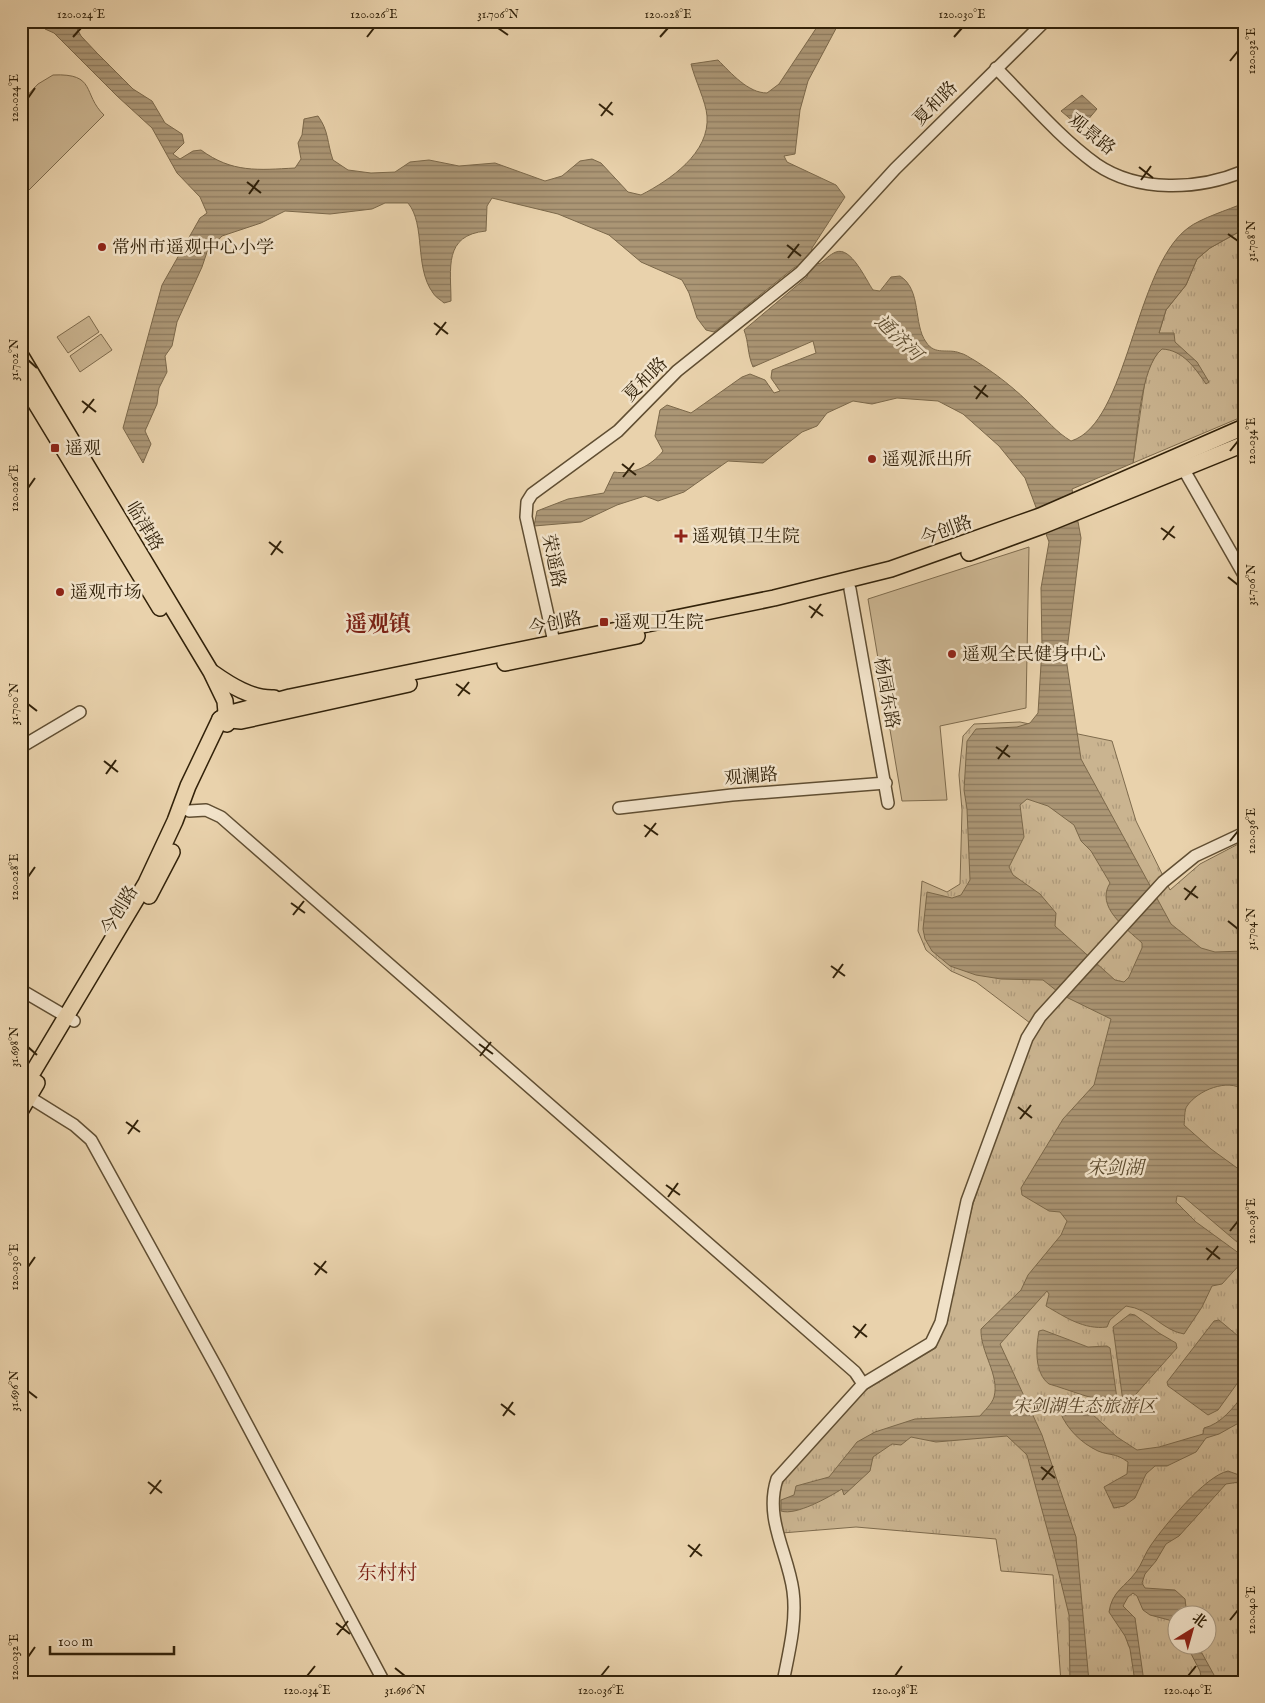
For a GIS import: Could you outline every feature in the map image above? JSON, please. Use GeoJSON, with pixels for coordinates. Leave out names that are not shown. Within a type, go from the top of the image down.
{"type":"FeatureCollection","features":[{"type":"Feature","properties":{"kind":"main road","name":"临津路"},"geometry":{"type":"LineString","coordinates":[[21,356],[210,671],[226,701],[225,718]]}},
{"type":"Feature","properties":{"kind":"main road","name":"临津路"},"geometry":{"type":"LineString","coordinates":[[21,379],[207,684],[225,718]]}},
{"type":"Feature","properties":{"kind":"main road"},"geometry":{"type":"LineString","coordinates":[[1041,521],[1179,462],[1244,427]]}},
{"type":"Feature","properties":{"kind":"main road"},"geometry":{"type":"LineString","coordinates":[[1179,462],[1244,444]]}},
{"type":"Feature","properties":{"kind":"main road","name":"今创路"},"geometry":{"type":"LineString","coordinates":[[225,718],[241,721],[850,590],[908,575],[1041,521]]}},
{"type":"Feature","properties":{"kind":"main road","name":"今创路"},"geometry":{"type":"LineString","coordinates":[[24,1100],[146,884],[175,821],[188,786],[225,718],[290,697],[774,598],[891,569],[1041,521]]}},
{"type":"Feature","properties":{"kind":"main road"},"geometry":{"type":"LineString","coordinates":[[210,671],[230,685],[266,699],[290,697]]}},
{"type":"Feature","properties":{"kind":"main road","name":"今创路"},"geometry":{"type":"LineString","coordinates":[[70,1019],[160,879],[189,811],[195,791],[224,736],[225,718]]}},
{"type":"Feature","properties":{"kind":"street","name":"夏和路"},"geometry":{"type":"LineString","coordinates":[[526,516],[526,502],[532,494],[618,431],[677,371],[801,272],[895,169],[1045,21]]}},
{"type":"Feature","properties":{"kind":"street","name":"观景路"},"geometry":{"type":"LineString","coordinates":[[996,68],[1074,146],[1097,165],[1121,176],[1147,183],[1174,186],[1200,185],[1224,180],[1244,171]]}},
{"type":"Feature","properties":{"kind":"street"},"geometry":{"type":"LineString","coordinates":[[1179,462],[1244,575]]}},
{"type":"Feature","properties":{"kind":"street","name":"荣遥路"},"geometry":{"type":"LineString","coordinates":[[526,516],[554,642]]}},
{"type":"Feature","properties":{"kind":"street","name":"杨园东路"},"geometry":{"type":"LineString","coordinates":[[850,590],[886,783],[888,803]]}},
{"type":"Feature","properties":{"kind":"street"},"geometry":{"type":"LineString","coordinates":[[21,747],[80,712]]}},
{"type":"Feature","properties":{"kind":"street","name":"观澜路"},"geometry":{"type":"LineString","coordinates":[[619,808],[732,795],[886,783]]}},
{"type":"Feature","properties":{"kind":"street"},"geometry":{"type":"LineString","coordinates":[[189,811],[206,810],[221,817],[825,1345],[855,1372],[863,1384]]}},
{"type":"Feature","properties":{"kind":"street"},"geometry":{"type":"LineString","coordinates":[[783,1682],[792,1638],[793,1591],[774,1522],[773,1492],[777,1479],[863,1384],[931,1343],[937,1334],[967,1201],[1027,1038],[1040,1017],[1163,882],[1195,856],[1244,832]]}},
{"type":"Feature","properties":{"kind":"street"},"geometry":{"type":"LineString","coordinates":[[21,990],[70,1019]]}},
{"type":"Feature","properties":{"kind":"street"},"geometry":{"type":"LineString","coordinates":[[24,1100],[74,1125],[92,1140],[219,1372],[384,1682]]}},
{"type":"Feature","properties":{"kind":"green space"},"geometry":{"type":"Polygon","coordinates":[[[53,75],[67,75],[83,81],[97,107],[104,115],[21,198],[21,182],[24,179],[21,178],[21,102],[38,84],[53,75]]]}},
{"type":"Feature","properties":{"kind":"green space"},"geometry":{"type":"Polygon","coordinates":[[[1244,229],[1244,416],[1133,463],[1146,374],[1156,354],[1159,333],[1166,310],[1186,285],[1197,259],[1210,248],[1244,229]]]}},
{"type":"Feature","properties":{"kind":"green space"},"geometry":{"type":"Polygon","coordinates":[[[89,316],[99,332],[68,353],[57,337],[89,316]]]}},
{"type":"Feature","properties":{"kind":"green space"},"geometry":{"type":"Polygon","coordinates":[[[101,334],[112,350],[80,372],[70,356],[101,334]]]}},
{"type":"Feature","properties":{"kind":"green space","name":"遥观全民健身中心"},"geometry":{"type":"Polygon","coordinates":[[[1029,547],[1026,708],[940,726],[947,800],[902,801],[868,599],[1029,547]]]}},
{"type":"Feature","properties":{"kind":"green space","name":"宋剑湖生态旅游区"},"geometry":{"type":"Polygon","coordinates":[[[1020,722],[1112,741],[1136,821],[1170,890],[1200,864],[1244,841],[1244,1682],[1061,1682],[1053,1575],[1001,1571],[996,1539],[856,1527],[782,1533],[776,1495],[785,1476],[856,1396],[936,1348],[973,1204],[1034,1026],[976,982],[951,971],[926,950],[918,931],[922,881],[947,892],[960,884],[962,810],[959,775],[963,736],[974,724],[1020,722]]]}},
{"type":"Feature","properties":{"kind":"water"},"geometry":{"type":"Polygon","coordinates":[[[47,21],[73,21],[81,36],[97,53],[133,89],[152,101],[165,123],[182,134],[184,143],[173,154],[180,159],[193,151],[201,150],[224,163],[235,166],[257,169],[295,168],[301,159],[298,143],[302,135],[304,119],[318,116],[326,132],[333,160],[348,170],[371,173],[395,172],[410,162],[429,160],[459,166],[495,163],[545,181],[562,176],[580,161],[592,159],[601,163],[628,192],[641,195],[664,182],[686,164],[702,142],[707,116],[705,104],[691,64],[718,60],[747,86],[753,90],[767,93],[779,84],[821,21],[840,21],[808,81],[800,110],[795,154],[784,156],[787,162],[836,185],[845,197],[812,248],[811,255],[819,264],[836,252],[847,254],[857,265],[873,290],[880,291],[891,277],[900,276],[912,290],[922,335],[933,349],[962,354],[982,365],[1013,388],[1056,430],[1071,441],[1090,429],[1106,406],[1119,377],[1142,308],[1155,276],[1170,248],[1193,224],[1244,203],[1244,229],[1210,248],[1197,259],[1186,285],[1166,310],[1159,333],[1174,333],[1175,342],[1197,362],[1209,382],[1206,384],[1193,366],[1182,356],[1162,349],[1149,370],[1144,385],[1133,463],[1072,489],[1081,538],[1066,658],[1081,759],[1171,924],[1201,948],[1215,952],[1244,951],[1244,1090],[1230,1085],[1214,1088],[1198,1095],[1186,1108],[1184,1125],[1211,1149],[1244,1173],[1244,1248],[1184,1197],[1177,1196],[1176,1202],[1196,1222],[1240,1254],[1243,1261],[1222,1284],[1212,1286],[1202,1307],[1184,1334],[1176,1332],[1142,1311],[1126,1306],[1110,1320],[1107,1327],[1083,1325],[1046,1306],[1049,1294],[1047,1291],[1000,1344],[1042,1435],[1076,1537],[1089,1682],[1070,1682],[1069,1615],[1054,1554],[1027,1455],[1007,1436],[936,1442],[911,1437],[901,1445],[892,1444],[873,1457],[870,1471],[844,1495],[842,1489],[821,1501],[795,1511],[781,1511],[781,1500],[794,1495],[796,1486],[829,1477],[857,1442],[875,1432],[915,1419],[980,1416],[993,1400],[995,1389],[992,1372],[983,1346],[981,1329],[1021,1290],[1028,1275],[1061,1235],[1067,1221],[1060,1212],[1049,1211],[1022,1195],[1021,1188],[1063,1119],[1094,1085],[1111,1019],[1062,995],[1043,980],[1001,979],[976,975],[950,966],[932,951],[925,939],[923,929],[927,892],[952,898],[961,895],[970,880],[967,809],[964,790],[967,741],[976,729],[1017,727],[1030,723],[1038,713],[1042,648],[1041,588],[1049,542],[1025,478],[999,446],[963,414],[938,401],[897,398],[872,404],[853,401],[827,413],[817,426],[802,432],[763,463],[728,461],[684,492],[658,501],[645,496],[617,505],[581,522],[534,526],[537,511],[568,499],[604,493],[614,472],[635,471],[653,461],[663,451],[655,436],[660,410],[667,405],[691,413],[742,377],[750,374],[765,380],[774,393],[780,391],[771,378],[772,370],[816,353],[813,341],[753,367],[744,330],[807,277],[808,273],[803,265],[795,267],[714,332],[706,330],[697,318],[689,293],[682,280],[641,262],[609,235],[558,214],[492,198],[487,206],[486,231],[472,234],[462,239],[456,246],[452,255],[450,277],[451,301],[444,303],[434,294],[427,283],[421,259],[417,223],[408,203],[385,203],[372,209],[330,214],[285,211],[261,223],[222,236],[207,252],[177,322],[172,346],[165,356],[167,372],[159,388],[157,404],[145,431],[151,444],[143,463],[123,428],[162,285],[200,218],[207,213],[200,197],[177,173],[152,128],[54,33],[45,29],[47,21]],[[1027,799],[1020,805],[1024,837],[1009,867],[1013,875],[1040,894],[1056,913],[1055,926],[1115,980],[1124,982],[1129,977],[1142,948],[1142,943],[1121,924],[1109,909],[1106,892],[1110,883],[1091,851],[1081,841],[1074,825],[1048,806],[1027,799]]]}},
{"type":"Feature","properties":{"kind":"water"},"geometry":{"type":"Polygon","coordinates":[[[1082,95],[1097,109],[1081,128],[1061,111],[1082,95]]]}},
{"type":"Feature","properties":{"kind":"water"},"geometry":{"type":"Polygon","coordinates":[[[1130,1314],[1135,1315],[1176,1343],[1177,1348],[1128,1403],[1123,1402],[1113,1327],[1130,1314]]]}},
{"type":"Feature","properties":{"kind":"water"},"geometry":{"type":"Polygon","coordinates":[[[1219,1320],[1244,1341],[1244,1374],[1218,1410],[1208,1415],[1168,1386],[1167,1382],[1214,1321],[1219,1320]]]}},
{"type":"Feature","properties":{"kind":"water"},"geometry":{"type":"Polygon","coordinates":[[[1043,1330],[1088,1347],[1107,1346],[1110,1348],[1117,1399],[1115,1402],[1082,1395],[1049,1384],[1044,1379],[1038,1367],[1037,1359],[1039,1331],[1043,1330]]]}},
{"type":"Feature","properties":{"kind":"water"},"geometry":{"type":"Polygon","coordinates":[[[1244,1394],[1244,1420],[1219,1434],[1206,1438],[1196,1452],[1167,1466],[1155,1466],[1146,1474],[1135,1498],[1124,1506],[1114,1508],[1104,1487],[1127,1474],[1128,1462],[1116,1455],[1098,1451],[1086,1444],[1075,1435],[1060,1412],[1073,1408],[1091,1413],[1117,1437],[1137,1450],[1159,1447],[1203,1434],[1204,1428],[1221,1419],[1244,1394]]]}},
{"type":"Feature","properties":{"kind":"water"},"geometry":{"type":"Polygon","coordinates":[[[1228,1471],[1239,1475],[1239,1482],[1226,1484],[1179,1536],[1166,1544],[1156,1561],[1145,1574],[1142,1583],[1145,1588],[1175,1590],[1185,1599],[1186,1606],[1168,1606],[1168,1620],[1150,1615],[1143,1610],[1137,1596],[1133,1593],[1128,1597],[1123,1606],[1135,1618],[1144,1682],[1135,1682],[1130,1649],[1125,1636],[1109,1612],[1113,1599],[1136,1572],[1151,1545],[1175,1514],[1197,1491],[1219,1475],[1228,1471]]]}},
{"type":"Feature","properties":{"kind":"water"},"geometry":{"type":"Polygon","coordinates":[[[1192,1656],[1204,1656],[1214,1675],[1214,1682],[1202,1682],[1200,1671],[1192,1656]]]}},
{"type":"Feature","properties":{"kind":"place","name":"常州市遥观中心小学"},"geometry":{"type":"Point","coordinates":[102,247]}},
{"type":"Feature","properties":{"kind":"place","name":"遥观"},"geometry":{"type":"Point","coordinates":[55,448]}},
{"type":"Feature","properties":{"kind":"place","name":"遥观派出所"},"geometry":{"type":"Point","coordinates":[872,459]}},
{"type":"Feature","properties":{"kind":"place","name":"遥观镇卫生院"},"geometry":{"type":"Point","coordinates":[681,536]}},
{"type":"Feature","properties":{"kind":"place","name":"遥观市场"},"geometry":{"type":"Point","coordinates":[60,592]}},
{"type":"Feature","properties":{"kind":"place","name":"遥观卫生院"},"geometry":{"type":"Point","coordinates":[604,622]}},
{"type":"Feature","properties":{"kind":"place","name":"遥观全民健身中心"},"geometry":{"type":"Point","coordinates":[952,654]}},
{"type":"Feature","properties":{"kind":"district","name":"遥观镇"},"geometry":{"type":"Point","coordinates":[378,623]}},
{"type":"Feature","properties":{"kind":"district","name":"东村村"},"geometry":{"type":"Point","coordinates":[387,1572]}},
{"type":"Feature","properties":{"kind":"water label","name":"通济河"},"geometry":{"type":"Point","coordinates":[899,337]}},
{"type":"Feature","properties":{"kind":"water label","name":"宋剑湖"},"geometry":{"type":"Point","coordinates":[1115,1167]}}]}
